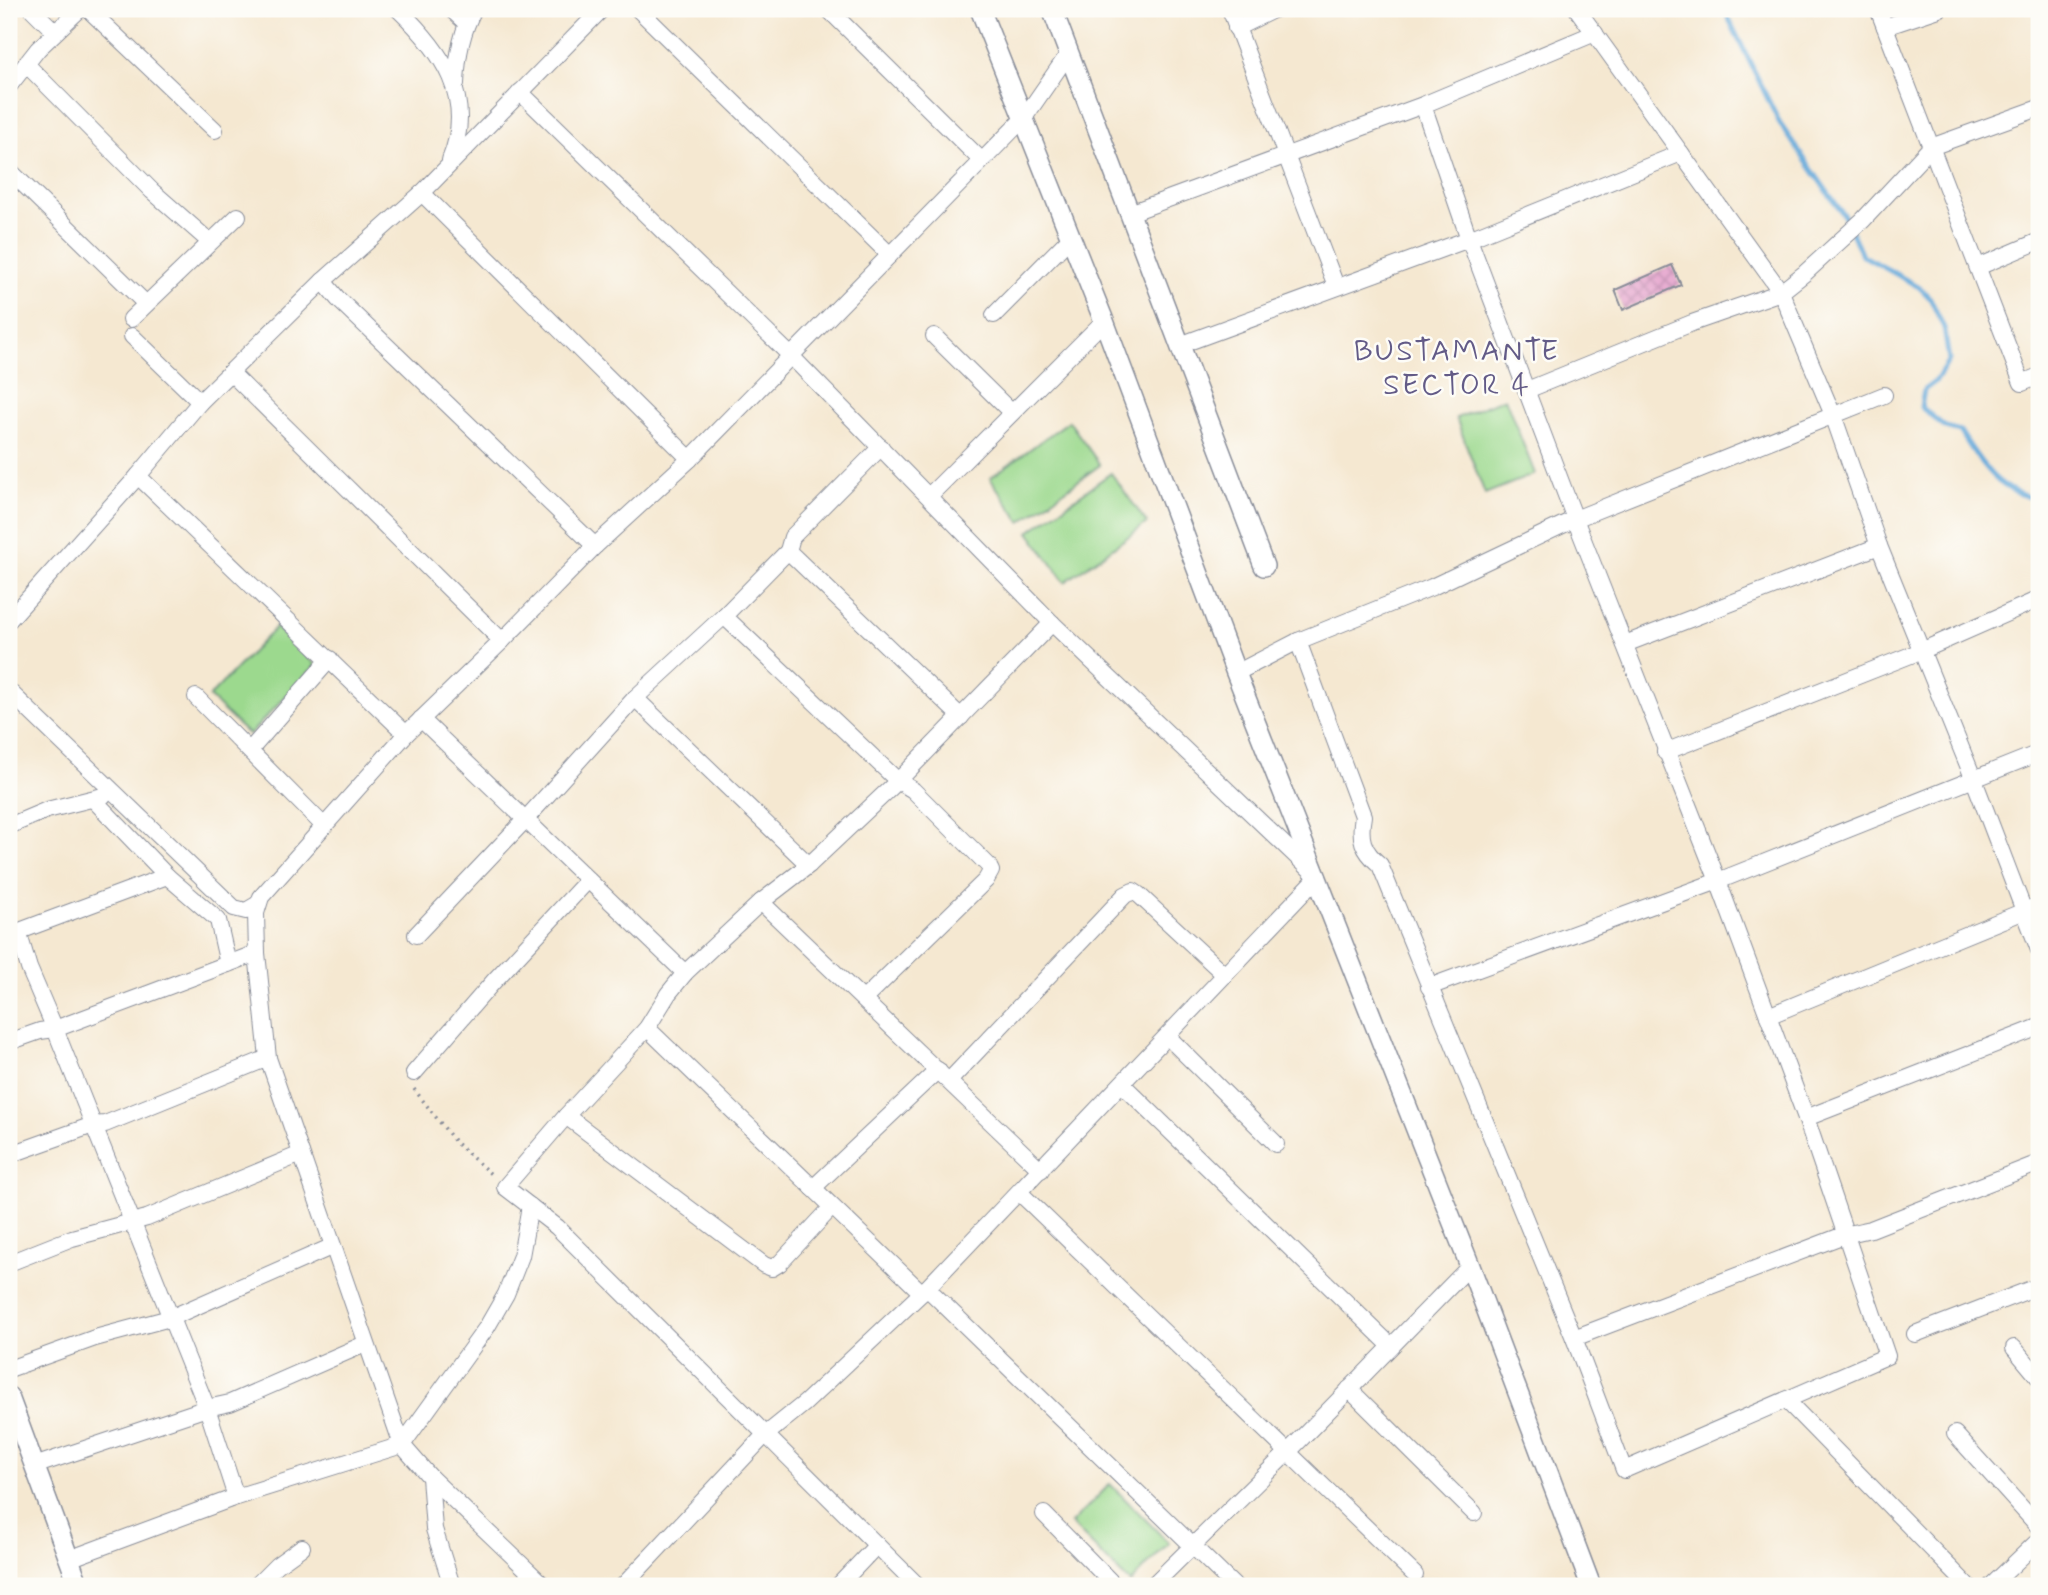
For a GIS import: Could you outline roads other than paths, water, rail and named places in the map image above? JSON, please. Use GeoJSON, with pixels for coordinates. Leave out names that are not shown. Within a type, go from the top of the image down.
{"type":"FeatureCollection","features":[{"type":"Feature","properties":{"kind":"street"},"geometry":{"type":"LineString","coordinates":[[32,9],[55,32]]}},
{"type":"Feature","properties":{"kind":"street"},"geometry":{"type":"LineString","coordinates":[[9,86],[55,32],[80,9]]}},
{"type":"Feature","properties":{"kind":"street"},"geometry":{"type":"LineString","coordinates":[[88,9],[215,130]]}},
{"type":"Feature","properties":{"kind":"street"},"geometry":{"type":"LineString","coordinates":[[398,9],[432,45],[456,87]]}},
{"type":"Feature","properties":{"kind":"street"},"geometry":{"type":"LineString","coordinates":[[448,166],[457,144],[457,59],[470,16],[451,9]]}},
{"type":"Feature","properties":{"kind":"street"},"geometry":{"type":"LineString","coordinates":[[9,620],[200,402],[323,281],[422,193],[602,9]]}},
{"type":"Feature","properties":{"kind":"street"},"geometry":{"type":"LineString","coordinates":[[638,9],[890,255]]}},
{"type":"Feature","properties":{"kind":"street"},"geometry":{"type":"LineString","coordinates":[[828,9],[981,160]]}},
{"type":"Feature","properties":{"kind":"street"},"geometry":{"type":"LineString","coordinates":[[980,9],[1104,321],[1236,673],[1470,1266],[1591,1586]]}},
{"type":"Feature","properties":{"kind":"street"},"geometry":{"type":"LineString","coordinates":[[1052,9],[1264,566]]}},
{"type":"Feature","properties":{"kind":"street"},"geometry":{"type":"LineString","coordinates":[[1230,9],[1336,286]]}},
{"type":"Feature","properties":{"kind":"street"},"geometry":{"type":"LineString","coordinates":[[1236,28],[1275,9]]}},
{"type":"Feature","properties":{"kind":"street"},"geometry":{"type":"LineString","coordinates":[[1577,9],[1781,292],[1833,415],[1880,546],[2039,950]]}},
{"type":"Feature","properties":{"kind":"street"},"geometry":{"type":"LineString","coordinates":[[1878,9],[2022,383],[2039,376]]}},
{"type":"Feature","properties":{"kind":"street"},"geometry":{"type":"LineString","coordinates":[[1885,27],[1939,9]]}},
{"type":"Feature","properties":{"kind":"street"},"geometry":{"type":"LineString","coordinates":[[1130,213],[1423,105],[1595,33]]}},
{"type":"Feature","properties":{"kind":"street"},"geometry":{"type":"LineString","coordinates":[[544,1586],[430,1477],[402,1445],[331,1247],[268,1058],[257,953],[258,904],[261,897],[406,734],[595,546],[690,459],[1024,118],[1069,53]]}},
{"type":"Feature","properties":{"kind":"street"},"geometry":{"type":"LineString","coordinates":[[26,64],[152,191],[210,242]]}},
{"type":"Feature","properties":{"kind":"street"},"geometry":{"type":"LineString","coordinates":[[520,92],[791,356],[1052,623],[1318,877]]}},
{"type":"Feature","properties":{"kind":"street"},"geometry":{"type":"LineString","coordinates":[[1298,641],[1363,816],[1361,845],[1380,865],[1574,1338],[1624,1470],[1887,1356],[1806,1118],[1718,881],[1665,752],[1469,239],[1423,105]]}},
{"type":"Feature","properties":{"kind":"street"},"geometry":{"type":"LineString","coordinates":[[1527,390],[1692,323],[1781,292],[1863,220],[1931,147],[2039,108]]}},
{"type":"Feature","properties":{"kind":"street"},"geometry":{"type":"LineString","coordinates":[[1180,345],[1469,239],[1681,153]]}},
{"type":"Feature","properties":{"kind":"street"},"geometry":{"type":"LineString","coordinates":[[9,170],[146,304]]}},
{"type":"Feature","properties":{"kind":"street"},"geometry":{"type":"LineString","coordinates":[[422,193],[690,459]]}},
{"type":"Feature","properties":{"kind":"street"},"geometry":{"type":"LineString","coordinates":[[131,319],[238,216]]}},
{"type":"Feature","properties":{"kind":"street"},"geometry":{"type":"LineString","coordinates":[[994,315],[1070,238]]}},
{"type":"Feature","properties":{"kind":"street"},"geometry":{"type":"LineString","coordinates":[[1978,267],[2039,241]]}},
{"type":"Feature","properties":{"kind":"street"},"geometry":{"type":"LineString","coordinates":[[323,281],[338,299],[595,546]]}},
{"type":"Feature","properties":{"kind":"street"},"geometry":{"type":"LineString","coordinates":[[929,496],[1104,321]]}},
{"type":"Feature","properties":{"kind":"street"},"geometry":{"type":"LineString","coordinates":[[132,336],[200,402]]}},
{"type":"Feature","properties":{"kind":"street"},"geometry":{"type":"LineString","coordinates":[[934,336],[1011,412]]}},
{"type":"Feature","properties":{"kind":"street"},"geometry":{"type":"LineString","coordinates":[[230,372],[502,641]]}},
{"type":"Feature","properties":{"kind":"street"},"geometry":{"type":"LineString","coordinates":[[1236,673],[1298,641],[1432,587],[1576,519],[1884,395]]}},
{"type":"Feature","properties":{"kind":"street"},"geometry":{"type":"LineString","coordinates":[[416,935],[635,698],[724,616],[789,551],[792,537],[881,447]]}},
{"type":"Feature","properties":{"kind":"street"},"geometry":{"type":"LineString","coordinates":[[138,475],[406,734]]}},
{"type":"Feature","properties":{"kind":"street"},"geometry":{"type":"LineString","coordinates":[[1625,644],[1880,546]]}},
{"type":"Feature","properties":{"kind":"street"},"geometry":{"type":"LineString","coordinates":[[789,551],[961,717]]}},
{"type":"Feature","properties":{"kind":"street"},"geometry":{"type":"LineString","coordinates":[[1665,752],[1921,651],[2039,599]]}},
{"type":"Feature","properties":{"kind":"street"},"geometry":{"type":"LineString","coordinates":[[724,616],[898,781],[913,790],[991,871],[986,880],[864,999]]}},
{"type":"Feature","properties":{"kind":"street"},"geometry":{"type":"LineString","coordinates":[[918,1586],[764,1436],[557,1227],[505,1187],[647,1028],[685,973],[761,902],[809,865],[898,781],[1052,623]]}},
{"type":"Feature","properties":{"kind":"street"},"geometry":{"type":"LineString","coordinates":[[250,750],[330,659]]}},
{"type":"Feature","properties":{"kind":"street"},"geometry":{"type":"LineString","coordinates":[[9,691],[234,908],[246,911],[258,904]]}},
{"type":"Feature","properties":{"kind":"street"},"geometry":{"type":"LineString","coordinates":[[197,697],[324,826]]}},
{"type":"Feature","properties":{"kind":"street"},"geometry":{"type":"LineString","coordinates":[[635,698],[809,865]]}},
{"type":"Feature","properties":{"kind":"street"},"geometry":{"type":"LineString","coordinates":[[421,719],[685,973]]}},
{"type":"Feature","properties":{"kind":"street"},"geometry":{"type":"LineString","coordinates":[[1429,987],[1718,881],[2039,753]]}},
{"type":"Feature","properties":{"kind":"street"},"geometry":{"type":"LineString","coordinates":[[9,827],[47,810],[94,800],[114,792]]}},
{"type":"Feature","properties":{"kind":"street"},"geometry":{"type":"LineString","coordinates":[[94,800],[167,876],[218,919],[228,964]]}},
{"type":"Feature","properties":{"kind":"street"},"geometry":{"type":"LineString","coordinates":[[167,876],[13,933],[55,1030],[207,1408],[236,1497]]}},
{"type":"Feature","properties":{"kind":"street"},"geometry":{"type":"LineString","coordinates":[[623,1586],[764,1436],[805,1403],[925,1291],[1318,877]]}},
{"type":"Feature","properties":{"kind":"street"},"geometry":{"type":"LineString","coordinates":[[414,1073],[494,981],[588,880]]}},
{"type":"Feature","properties":{"kind":"street"},"geometry":{"type":"LineString","coordinates":[[813,1188],[943,1075],[1125,895],[1133,891],[1139,895],[1225,975]]}},
{"type":"Feature","properties":{"kind":"street"},"geometry":{"type":"LineString","coordinates":[[761,902],[1041,1170]]}},
{"type":"Feature","properties":{"kind":"street"},"geometry":{"type":"LineString","coordinates":[[1768,1016],[2039,905]]}},
{"type":"Feature","properties":{"kind":"street"},"geometry":{"type":"LineString","coordinates":[[9,1042],[40,1031],[55,1030],[257,953]]}},
{"type":"Feature","properties":{"kind":"street"},"geometry":{"type":"LineString","coordinates":[[1806,1118],[2039,1027]]}},
{"type":"Feature","properties":{"kind":"street"},"geometry":{"type":"LineString","coordinates":[[647,1028],[832,1207],[925,1291],[1234,1586]]}},
{"type":"Feature","properties":{"kind":"street"},"geometry":{"type":"LineString","coordinates":[[1168,1037],[1276,1144]]}},
{"type":"Feature","properties":{"kind":"street"},"geometry":{"type":"LineString","coordinates":[[9,1155],[93,1125],[106,1124],[268,1058]]}},
{"type":"Feature","properties":{"kind":"street"},"geometry":{"type":"LineString","coordinates":[[1123,1085],[1391,1346]]}},
{"type":"Feature","properties":{"kind":"street"},"geometry":{"type":"LineString","coordinates":[[566,1116],[764,1265],[772,1268],[780,1263],[832,1207]]}},
{"type":"Feature","properties":{"kind":"street"},"geometry":{"type":"LineString","coordinates":[[9,1263],[72,1238],[147,1218],[301,1154]]}},
{"type":"Feature","properties":{"kind":"street"},"geometry":{"type":"LineString","coordinates":[[1574,1338],[1844,1235],[1871,1229],[2039,1163]]}},
{"type":"Feature","properties":{"kind":"street"},"geometry":{"type":"LineString","coordinates":[[1020,1193],[1415,1575]]}},
{"type":"Feature","properties":{"kind":"street"},"geometry":{"type":"LineString","coordinates":[[69,1559],[236,1497],[402,1445],[487,1327],[506,1294],[521,1256],[530,1206]]}},
{"type":"Feature","properties":{"kind":"street"},"geometry":{"type":"LineString","coordinates":[[9,1369],[95,1338],[170,1318],[331,1247]]}},
{"type":"Feature","properties":{"kind":"street"},"geometry":{"type":"LineString","coordinates":[[1152,1586],[1470,1266]]}},
{"type":"Feature","properties":{"kind":"street"},"geometry":{"type":"LineString","coordinates":[[1915,1334],[2039,1286]]}},
{"type":"Feature","properties":{"kind":"street"},"geometry":{"type":"LineString","coordinates":[[34,1466],[207,1408],[230,1403],[365,1344]]}},
{"type":"Feature","properties":{"kind":"street"},"geometry":{"type":"LineString","coordinates":[[2014,1349],[2039,1378]]}},
{"type":"Feature","properties":{"kind":"street"},"geometry":{"type":"LineString","coordinates":[[1349,1389],[1474,1513]]}},
{"type":"Feature","properties":{"kind":"street"},"geometry":{"type":"LineString","coordinates":[[9,1397],[79,1586]]}},
{"type":"Feature","properties":{"kind":"street"},"geometry":{"type":"LineString","coordinates":[[1786,1400],[1968,1586]]}},
{"type":"Feature","properties":{"kind":"street"},"geometry":{"type":"LineString","coordinates":[[1955,1434],[2039,1527]]}},
{"type":"Feature","properties":{"kind":"street"},"geometry":{"type":"LineString","coordinates":[[430,1477],[435,1529],[452,1586]]}},
{"type":"Feature","properties":{"kind":"street"},"geometry":{"type":"LineString","coordinates":[[1044,1514],[1115,1586]]}},
{"type":"Feature","properties":{"kind":"street"},"geometry":{"type":"LineString","coordinates":[[1992,1586],[2039,1539]]}},
{"type":"Feature","properties":{"kind":"street"},"geometry":{"type":"LineString","coordinates":[[838,1586],[877,1545]]}},
{"type":"Feature","properties":{"kind":"street"},"geometry":{"type":"LineString","coordinates":[[256,1586],[277,1565],[302,1547]]}},
{"type":"Feature","properties":{"kind":"waterway"},"geometry":{"type":"LineString","coordinates":[[1724,9],[1780,124],[1845,217],[1862,255],[1919,287],[1930,298],[1944,328],[1949,360],[1936,381],[1924,390],[1921,407],[1945,427],[1960,431],[1975,455],[2002,484],[2025,496],[2039,499]]}},
{"type":"Feature","properties":{"kind":"district","name":"BUSTAMANTE SECTOR 4"},"geometry":{"type":"Point","coordinates":[1457,367]}}]}
